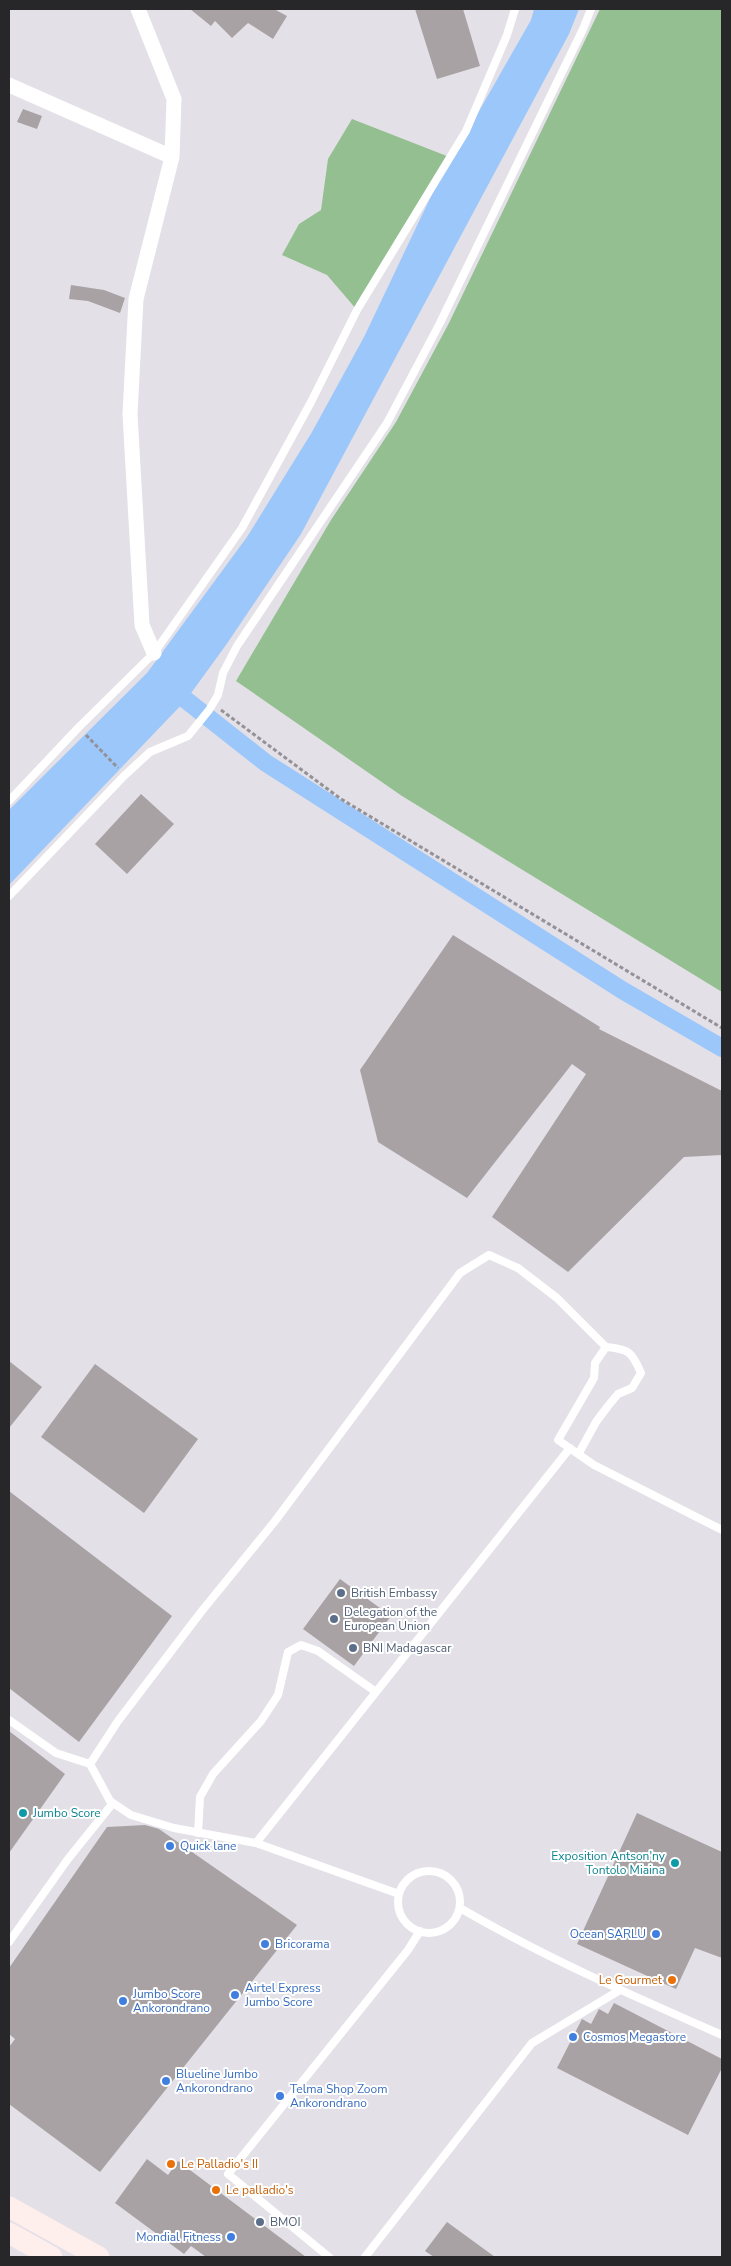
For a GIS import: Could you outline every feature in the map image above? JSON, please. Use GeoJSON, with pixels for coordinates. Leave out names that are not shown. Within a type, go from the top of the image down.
{"type":"FeatureCollection","features":[{"type":"Feature","properties":{"kind":"main road"},"geometry":{"type":"LineString","coordinates":[[9,2208],[99,2257]]}},
{"type":"Feature","properties":{"kind":"main road"},"geometry":{"type":"LineString","coordinates":[[10,2235],[52,2257]]}},
{"type":"Feature","properties":{"kind":"street"},"geometry":{"type":"LineString","coordinates":[[138,9],[174,99],[172,157],[136,299],[130,414],[142,625],[154,653]]}},
{"type":"Feature","properties":{"kind":"street"},"geometry":{"type":"LineString","coordinates":[[9,85],[172,157]]}},
{"type":"Feature","properties":{"kind":"lane"},"geometry":{"type":"LineString","coordinates":[[9,801],[78,728],[154,653],[242,528],[311,402],[357,310],[466,131],[507,36],[515,9]]}},
{"type":"Feature","properties":{"kind":"lane"},"geometry":{"type":"LineString","coordinates":[[9,896],[150,752],[188,736],[218,695],[223,673],[237,646],[387,424],[448,306],[591,9]]}},
{"type":"Feature","properties":{"kind":"lane"},"geometry":{"type":"LineString","coordinates":[[90,1764],[118,1721],[195,1620],[275,1521],[460,1273],[489,1255],[518,1268],[557,1298],[606,1348],[624,1349],[635,1359],[641,1373],[632,1388],[618,1394],[608,1406],[596,1422],[579,1453]]}},
{"type":"Feature","properties":{"kind":"lane"},"geometry":{"type":"LineString","coordinates":[[606,1348],[595,1363],[594,1378],[558,1440],[594,1465],[722,1530]]}},
{"type":"Feature","properties":{"kind":"lane"},"geometry":{"type":"LineString","coordinates":[[256,1843],[570,1448]]}},
{"type":"Feature","properties":{"kind":"lane"},"geometry":{"type":"LineString","coordinates":[[198,1833],[200,1797],[213,1774],[260,1720],[278,1695],[288,1652],[301,1645],[318,1650],[376,1692]]}},
{"type":"Feature","properties":{"kind":"lane"},"geometry":{"type":"LineString","coordinates":[[9,1720],[56,1753],[90,1764],[100,1785],[113,1803],[131,1814],[174,1828],[256,1843],[399,1894]]}},
{"type":"Feature","properties":{"kind":"lane"},"geometry":{"type":"LineString","coordinates":[[9,1942],[68,1859],[113,1803]]}},
{"type":"Feature","properties":{"kind":"lane"},"geometry":{"type":"LineString","coordinates":[[432,1871],[448,1877],[454,1883],[458,1890],[460,1908],[455,1920],[446,1928],[433,1932],[420,1931],[405,1921],[398,1904],[399,1894],[408,1879],[415,1874],[432,1871]]}},
{"type":"Feature","properties":{"kind":"lane"},"geometry":{"type":"LineString","coordinates":[[460,1908],[501,1932],[620,1990],[722,2035]]}},
{"type":"Feature","properties":{"kind":"lane"},"geometry":{"type":"LineString","coordinates":[[329,2257],[228,2174],[408,1950],[420,1931]]}},
{"type":"Feature","properties":{"kind":"lane"},"geometry":{"type":"LineString","coordinates":[[364,2257],[532,2043],[620,1990]]}},
{"type":"Feature","properties":{"kind":"path"},"geometry":{"type":"LineString","coordinates":[[210,707],[341,799],[722,1028]]}},
{"type":"Feature","properties":{"kind":"path"},"geometry":{"type":"LineString","coordinates":[[84,732],[121,771]]}},
{"type":"Feature","properties":{"kind":"green space"},"geometry":{"type":"Polygon","coordinates":[[[600,9],[722,9],[722,992],[402,796],[236,681],[331,520],[396,422],[449,323],[600,9]]]}},
{"type":"Feature","properties":{"kind":"green space"},"geometry":{"type":"Polygon","coordinates":[[[352,119],[452,158],[357,310],[327,275],[282,255],[299,224],[321,210],[328,159],[352,119]]]}},
{"type":"Feature","properties":{"kind":"water"},"geometry":{"type":"Polygon","coordinates":[[[534,9],[579,9],[569,34],[301,534],[226,645],[186,700],[9,885],[9,810],[147,673],[247,537],[312,432],[364,337],[433,192],[531,20],[534,9]]]}},
{"type":"Feature","properties":{"kind":"building"},"geometry":{"type":"Polygon","coordinates":[[[190,9],[274,9],[287,16],[273,39],[248,23],[232,38],[215,21],[211,26],[190,9]]]}},
{"type":"Feature","properties":{"kind":"building"},"geometry":{"type":"Polygon","coordinates":[[[415,9],[463,9],[480,66],[437,79],[415,9]]]}},
{"type":"Feature","properties":{"kind":"building"},"geometry":{"type":"Polygon","coordinates":[[[23,109],[42,116],[37,129],[17,122],[23,109]]]}},
{"type":"Feature","properties":{"kind":"building"},"geometry":{"type":"Polygon","coordinates":[[[71,285],[104,290],[125,298],[120,313],[88,301],[69,299],[71,285]]]}},
{"type":"Feature","properties":{"kind":"building"},"geometry":{"type":"Polygon","coordinates":[[[141,794],[174,824],[127,874],[95,844],[141,794]]]}},
{"type":"Feature","properties":{"kind":"building"},"geometry":{"type":"Polygon","coordinates":[[[453,935],[600,1027],[599,1029],[722,1091],[722,1155],[684,1157],[568,1272],[492,1217],[586,1074],[572,1064],[467,1198],[378,1142],[360,1070],[453,935]]]}},
{"type":"Feature","properties":{"kind":"building"},"geometry":{"type":"Polygon","coordinates":[[[9,1361],[42,1387],[9,1428],[9,1361]]]}},
{"type":"Feature","properties":{"kind":"building"},"geometry":{"type":"Polygon","coordinates":[[[95,1364],[198,1439],[144,1513],[41,1437],[95,1364]]]}},
{"type":"Feature","properties":{"kind":"building"},"geometry":{"type":"Polygon","coordinates":[[[9,1491],[172,1616],[79,1742],[9,1688],[9,1491]]]}},
{"type":"Feature","properties":{"kind":"building"},"geometry":{"type":"Polygon","coordinates":[[[340,1579],[391,1616],[354,1666],[303,1629],[340,1579]]]}},
{"type":"Feature","properties":{"kind":"building","name":"Jumbo Score"},"geometry":{"type":"Polygon","coordinates":[[[9,1731],[65,1774],[9,1853],[9,1731]]]}},
{"type":"Feature","properties":{"kind":"building"},"geometry":{"type":"Polygon","coordinates":[[[637,1813],[722,1852],[722,1958],[695,1948],[676,1989],[577,1944],[637,1813]]]}},
{"type":"Feature","properties":{"kind":"building","name":"Jumbo Score Ankorondrano"},"geometry":{"type":"Polygon","coordinates":[[[145,1825],[159,1829],[297,1925],[100,2172],[9,2104],[9,2047],[15,2039],[9,2034],[9,1968],[107,1827],[145,1825]]]}},
{"type":"Feature","properties":{"kind":"building"},"geometry":{"type":"Polygon","coordinates":[[[614,2003],[722,2059],[722,2068],[688,2135],[557,2068],[582,2019],[591,2024],[599,2009],[608,2014],[614,2003]]]}},
{"type":"Feature","properties":{"kind":"building"},"geometry":{"type":"Polygon","coordinates":[[[147,2159],[168,2175],[178,2161],[306,2257],[206,2257],[191,2246],[184,2254],[115,2203],[147,2159]]]}},
{"type":"Feature","properties":{"kind":"building"},"geometry":{"type":"Polygon","coordinates":[[[447,2222],[495,2257],[434,2257],[425,2251],[447,2222]]]}},
{"type":"Feature","properties":{"kind":"waterway"},"geometry":{"type":"LineString","coordinates":[[186,700],[266,763],[622,990],[722,1048]]}},
{"type":"Feature","properties":{"kind":"place","name":"British Embassy"},"geometry":{"type":"Point","coordinates":[341,1593]}},
{"type":"Feature","properties":{"kind":"place","name":"Delegation of the European Union"},"geometry":{"type":"Point","coordinates":[334,1619]}},
{"type":"Feature","properties":{"kind":"place","name":"BNI Madagascar"},"geometry":{"type":"Point","coordinates":[353,1648]}},
{"type":"Feature","properties":{"kind":"place","name":"Jumbo Score"},"geometry":{"type":"Point","coordinates":[23,1813]}},
{"type":"Feature","properties":{"kind":"place","name":"Quick lane"},"geometry":{"type":"Point","coordinates":[170,1846]}},
{"type":"Feature","properties":{"kind":"place","name":"Exposition Antson'ny Tontolo Miaina"},"geometry":{"type":"Point","coordinates":[675,1863]}},
{"type":"Feature","properties":{"kind":"place","name":"Ocean SARLU"},"geometry":{"type":"Point","coordinates":[656,1934]}},
{"type":"Feature","properties":{"kind":"place","name":"Bricorama"},"geometry":{"type":"Point","coordinates":[265,1944]}},
{"type":"Feature","properties":{"kind":"place","name":"Le Gourmet"},"geometry":{"type":"Point","coordinates":[672,1980]}},
{"type":"Feature","properties":{"kind":"place","name":"Airtel Express Jumbo Score"},"geometry":{"type":"Point","coordinates":[235,1995]}},
{"type":"Feature","properties":{"kind":"place","name":"Jumbo Score Ankorondrano"},"geometry":{"type":"Point","coordinates":[123,2001]}},
{"type":"Feature","properties":{"kind":"place","name":"Cosmos Megastore"},"geometry":{"type":"Point","coordinates":[573,2037]}},
{"type":"Feature","properties":{"kind":"place","name":"Blueline Jumbo Ankorondrano"},"geometry":{"type":"Point","coordinates":[166,2081]}},
{"type":"Feature","properties":{"kind":"place","name":"Telma Shop Zoom Ankorondrano"},"geometry":{"type":"Point","coordinates":[280,2096]}},
{"type":"Feature","properties":{"kind":"place","name":"Le Palladio's II"},"geometry":{"type":"Point","coordinates":[171,2164]}},
{"type":"Feature","properties":{"kind":"place","name":"Le palladio's"},"geometry":{"type":"Point","coordinates":[216,2190]}},
{"type":"Feature","properties":{"kind":"place","name":"BMOI"},"geometry":{"type":"Point","coordinates":[260,2222]}},
{"type":"Feature","properties":{"kind":"place","name":"Mondial Fitness"},"geometry":{"type":"Point","coordinates":[231,2237]}}]}
